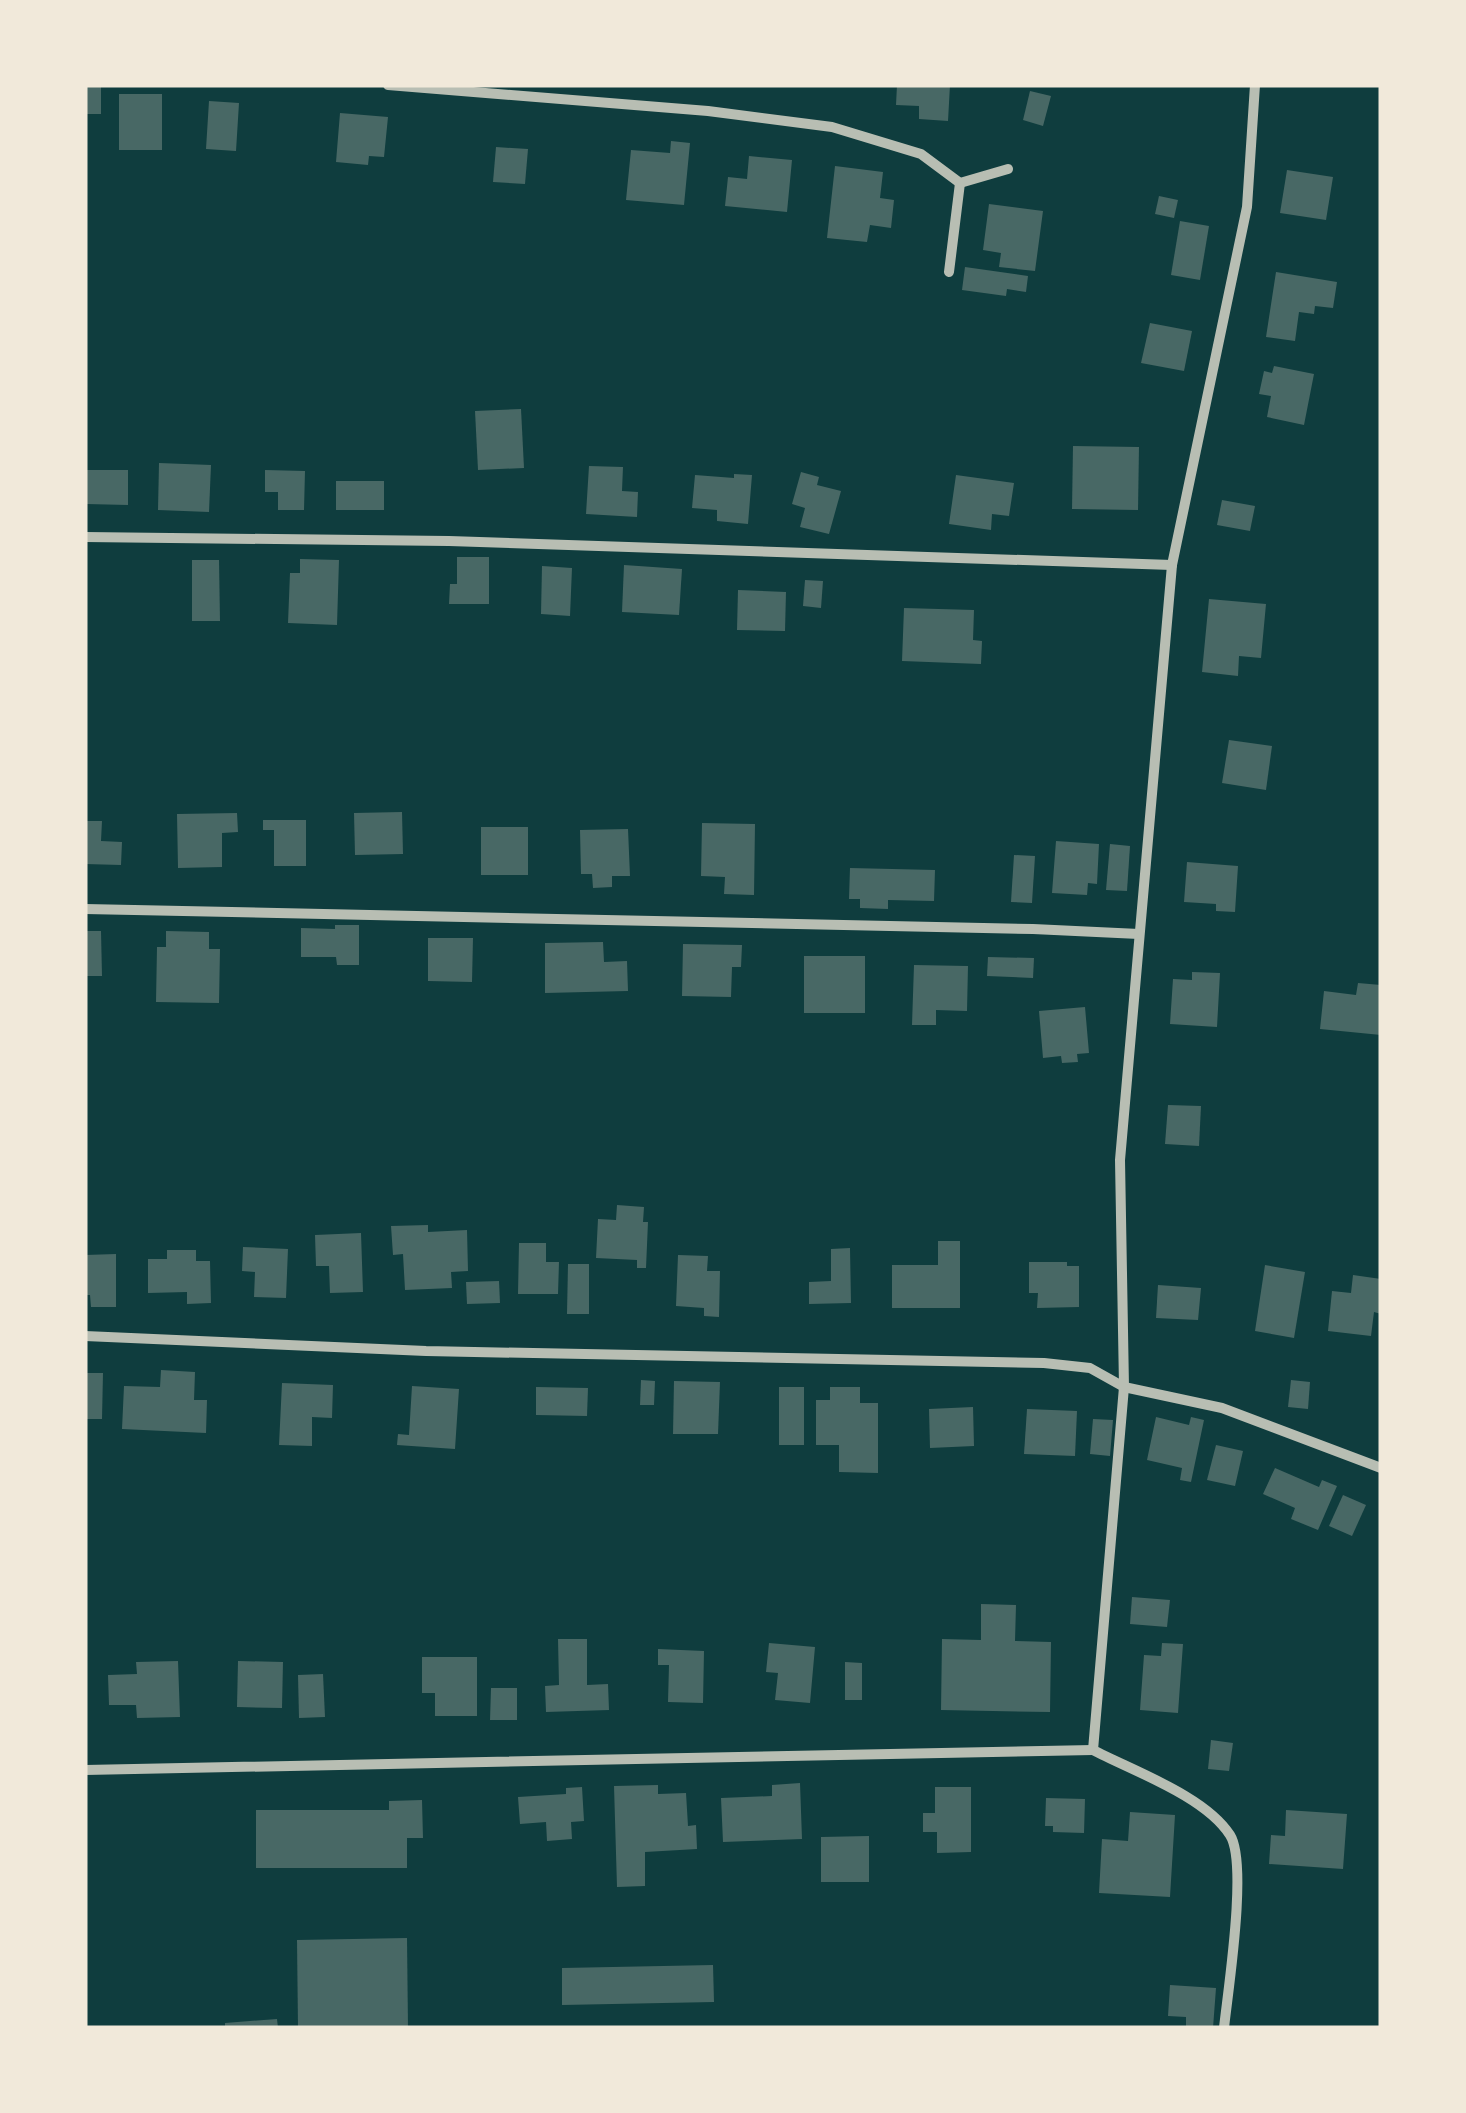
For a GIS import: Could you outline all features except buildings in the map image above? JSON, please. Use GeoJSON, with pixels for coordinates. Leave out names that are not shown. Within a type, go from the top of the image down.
{"type":"FeatureCollection","features":[{"type":"Feature","properties":{"kind":"street"},"geometry":{"type":"LineString","coordinates":[[388,85],[708,111],[832,127],[921,154],[960,183]]}},
{"type":"Feature","properties":{"kind":"street"},"geometry":{"type":"LineString","coordinates":[[1092,1750],[1124,1387],[1120,1160],[1172,565],[1247,207],[1256,85]]}},
{"type":"Feature","properties":{"kind":"street"},"geometry":{"type":"LineString","coordinates":[[960,183],[1008,169]]}},
{"type":"Feature","properties":{"kind":"street"},"geometry":{"type":"LineString","coordinates":[[950,272],[960,183]]}},
{"type":"Feature","properties":{"kind":"street"},"geometry":{"type":"LineString","coordinates":[[85,537],[449,540],[1172,565]]}},
{"type":"Feature","properties":{"kind":"street"},"geometry":{"type":"LineString","coordinates":[[85,909],[1139,934]]}},
{"type":"Feature","properties":{"kind":"street"},"geometry":{"type":"LineString","coordinates":[[85,1336],[446,1352],[1044,1363],[1090,1368],[1124,1387],[1222,1408],[1381,1468]]}},
{"type":"Feature","properties":{"kind":"street"},"geometry":{"type":"LineString","coordinates":[[85,1770],[1092,1750],[1211,1814],[1232,1838],[1239,1865],[1224,2028]]}}]}
